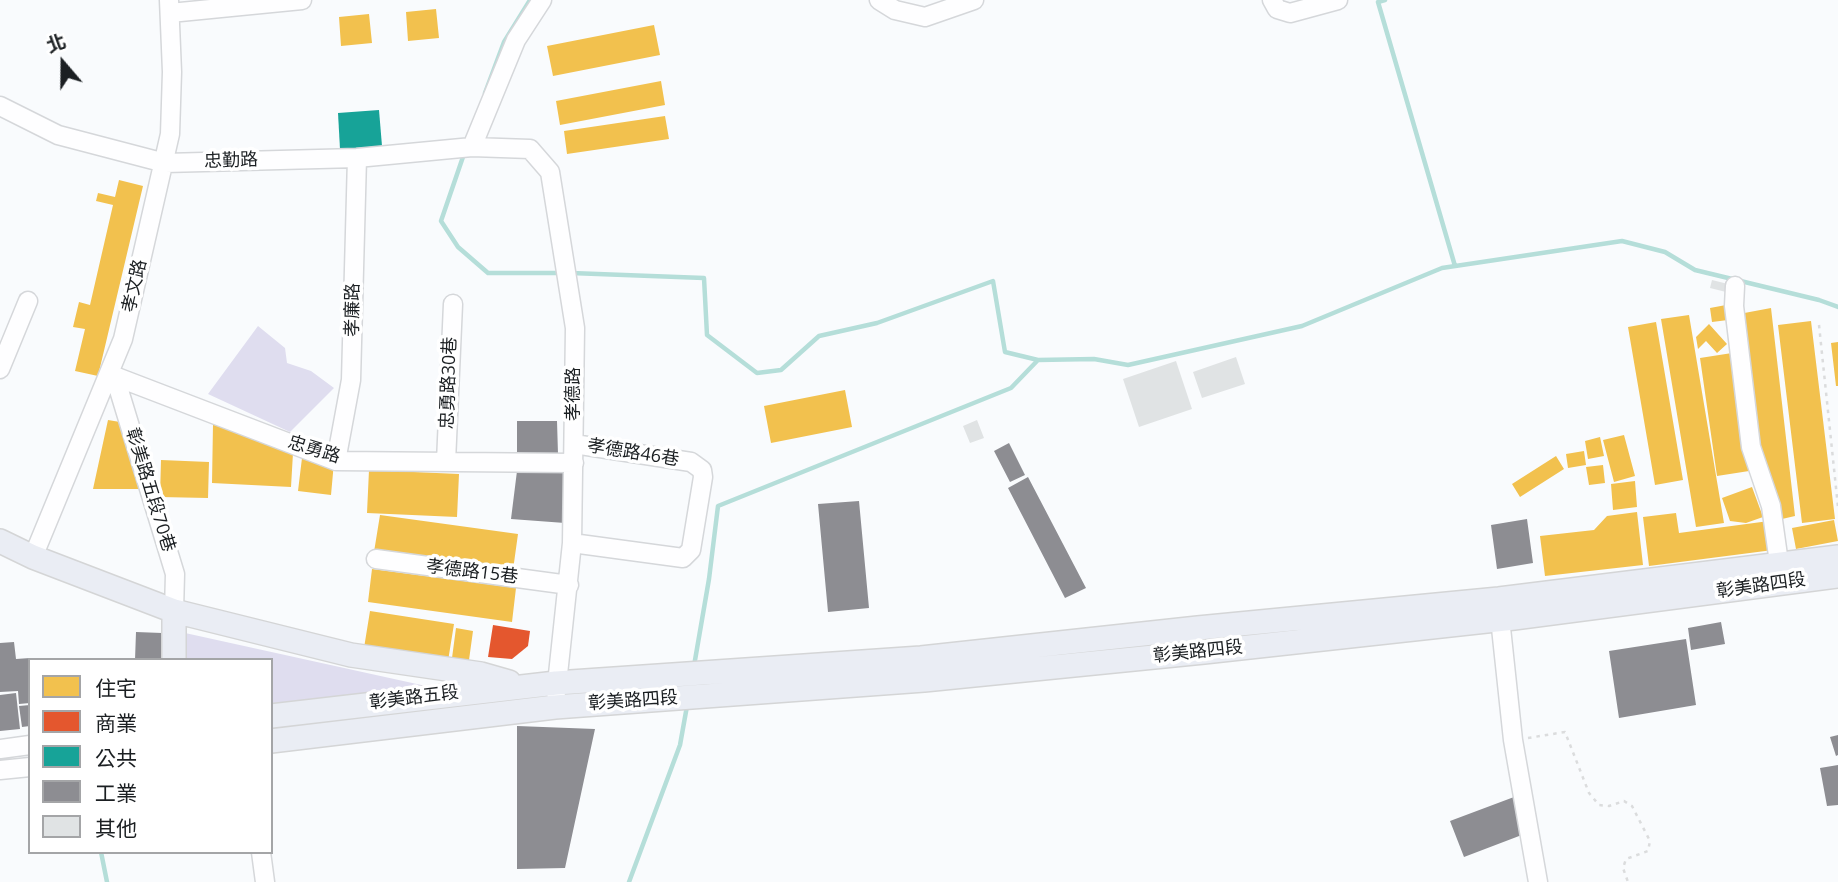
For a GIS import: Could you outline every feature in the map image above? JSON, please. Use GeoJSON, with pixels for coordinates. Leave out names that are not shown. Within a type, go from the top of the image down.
{"type":"FeatureCollection","features":[{"type":"Feature","properties":{"kind":"main road"},"geometry":{"type":"LineString","coordinates":[[0,541],[33,557],[174,611],[351,655],[481,674],[522,686]]}},
{"type":"Feature","properties":{"kind":"main road","name":"彰美路四段"},"geometry":{"type":"LineString","coordinates":[[556,683],[923,669],[1205,652],[1499,609],[1781,573],[1838,557]]}},
{"type":"Feature","properties":{"kind":"main road","name":"彰美路四段"},"geometry":{"type":"LineString","coordinates":[[1781,573],[1838,576]]}},
{"type":"Feature","properties":{"kind":"main road","name":"彰美路四段"},"geometry":{"type":"LineString","coordinates":[[555,707],[923,669],[1198,628],[1499,609]]}},
{"type":"Feature","properties":{"kind":"main road"},"geometry":{"type":"LineString","coordinates":[[174,611],[174,658]]}},
{"type":"Feature","properties":{"kind":"main road"},"geometry":{"type":"LineString","coordinates":[[1198,628],[1205,652]]}},
{"type":"Feature","properties":{"kind":"main road","name":"彰美路五段"},"geometry":{"type":"LineString","coordinates":[[273,716],[556,683]]}},
{"type":"Feature","properties":{"kind":"main road","name":"彰美路五段"},"geometry":{"type":"LineString","coordinates":[[273,741],[555,707]]}},
{"type":"Feature","properties":{"kind":"street"},"geometry":{"type":"LineString","coordinates":[[169,7],[302,0]]}},
{"type":"Feature","properties":{"kind":"street"},"geometry":{"type":"LineString","coordinates":[[472,147],[516,40],[542,0]]}},
{"type":"Feature","properties":{"kind":"street"},"geometry":{"type":"LineString","coordinates":[[879,0],[895,10],[925,17],[974,0]]}},
{"type":"Feature","properties":{"kind":"street"},"geometry":{"type":"LineString","coordinates":[[1272,0],[1277,9],[1290,13],[1338,0]]}},
{"type":"Feature","properties":{"kind":"street","name":"孝文路"},"geometry":{"type":"LineString","coordinates":[[33,557],[123,339],[170,134],[172,72],[169,7]]}},
{"type":"Feature","properties":{"kind":"street","name":"忠勤路"},"geometry":{"type":"LineString","coordinates":[[0,106],[58,135],[164,163],[357,158],[472,147]]}},
{"type":"Feature","properties":{"kind":"street","name":"孝德路"},"geometry":{"type":"LineString","coordinates":[[472,147],[530,149],[550,172],[575,328],[572,543],[555,707]]}},
{"type":"Feature","properties":{"kind":"street","name":"孝廉路"},"geometry":{"type":"LineString","coordinates":[[336,461],[351,380],[357,158]]}},
{"type":"Feature","properties":{"kind":"street"},"geometry":{"type":"LineString","coordinates":[[1735,286],[1734,306],[1751,447],[1771,506],[1781,573]]}},
{"type":"Feature","properties":{"kind":"street"},"geometry":{"type":"LineString","coordinates":[[0,369],[28,301]]}},
{"type":"Feature","properties":{"kind":"street","name":"忠勇路30巷"},"geometry":{"type":"LineString","coordinates":[[446,462],[453,304]]}},
{"type":"Feature","properties":{"kind":"street","name":"忠勇路"},"geometry":{"type":"LineString","coordinates":[[108,374],[336,461],[574,463]]}},
{"type":"Feature","properties":{"kind":"street","name":"彰美路五段70巷"},"geometry":{"type":"LineString","coordinates":[[108,374],[118,387],[175,574],[174,611]]}},
{"type":"Feature","properties":{"kind":"street","name":"孝德路46巷"},"geometry":{"type":"LineString","coordinates":[[572,543],[683,558],[691,550],[703,477],[700,467],[691,462],[574,444]]}},
{"type":"Feature","properties":{"kind":"street","name":"孝德路15巷"},"geometry":{"type":"LineString","coordinates":[[376,559],[569,585]]}},
{"type":"Feature","properties":{"kind":"street"},"geometry":{"type":"LineString","coordinates":[[1499,609],[1513,740],[1538,882]]}},
{"type":"Feature","properties":{"kind":"street"},"geometry":{"type":"LineString","coordinates":[[0,749],[28,745]]}},
{"type":"Feature","properties":{"kind":"street"},"geometry":{"type":"LineString","coordinates":[[0,770],[28,767]]}},
{"type":"Feature","properties":{"kind":"street"},"geometry":{"type":"LineString","coordinates":[[261,854],[265,882]]}},
{"type":"Feature","properties":{"kind":"path"},"geometry":{"type":"LineString","coordinates":[[1819,325],[1838,507]]}},
{"type":"Feature","properties":{"kind":"path"},"geometry":{"type":"LineString","coordinates":[[1513,740],[1565,732],[1589,793],[1599,805],[1609,806],[1624,801],[1632,806],[1650,841],[1648,851],[1626,859],[1623,868],[1628,882]]}},
{"type":"Feature","properties":{"kind":"shaded area"},"geometry":{"type":"Polygon","coordinates":[[[258,326],[285,348],[287,363],[311,371],[334,388],[290,432],[208,394],[258,326]]]}},
{"type":"Feature","properties":{"kind":"shaded area"},"geometry":{"type":"Polygon","coordinates":[[[176,631],[435,688],[273,708],[273,658],[173,658],[176,631]]]}},
{"type":"Feature","properties":{"kind":"building: 住宅"},"geometry":{"type":"Polygon","coordinates":[[[436,9],[439,38],[408,41],[406,12],[436,9]]]}},
{"type":"Feature","properties":{"kind":"building: 住宅"},"geometry":{"type":"Polygon","coordinates":[[[369,14],[372,43],[341,46],[339,17],[369,14]]]}},
{"type":"Feature","properties":{"kind":"building: 住宅"},"geometry":{"type":"Polygon","coordinates":[[[654,25],[660,55],[553,76],[547,46],[654,25]]]}},
{"type":"Feature","properties":{"kind":"building: 住宅"},"geometry":{"type":"Polygon","coordinates":[[[661,81],[665,105],[560,125],[556,101],[661,81]]]}},
{"type":"Feature","properties":{"kind":"building: 住宅"},"geometry":{"type":"Polygon","coordinates":[[[665,116],[669,139],[567,154],[564,131],[665,116]]]}},
{"type":"Feature","properties":{"kind":"building: 住宅"},"geometry":{"type":"Polygon","coordinates":[[[119,180],[143,186],[98,376],[75,371],[85,329],[73,327],[79,302],[90,305],[113,205],[96,201],[98,193],[115,197],[119,180]]]}},
{"type":"Feature","properties":{"kind":"building: 住宅"},"geometry":{"type":"Polygon","coordinates":[[[1726,305],[1728,320],[1712,322],[1710,308],[1726,305]]]}},
{"type":"Feature","properties":{"kind":"building: 住宅"},"geometry":{"type":"Polygon","coordinates":[[[1771,308],[1795,516],[1782,519],[1755,447],[1739,314],[1771,308]]]}},
{"type":"Feature","properties":{"kind":"building: 住宅"},"geometry":{"type":"Polygon","coordinates":[[[1689,315],[1724,523],[1696,527],[1661,319],[1689,315]]]}},
{"type":"Feature","properties":{"kind":"building: 住宅"},"geometry":{"type":"Polygon","coordinates":[[[1811,321],[1835,519],[1802,523],[1778,325],[1811,321]]]}},
{"type":"Feature","properties":{"kind":"building: 住宅"},"geometry":{"type":"Polygon","coordinates":[[[1656,322],[1683,480],[1655,485],[1628,327],[1656,322]]]}},
{"type":"Feature","properties":{"kind":"building: 住宅"},"geometry":{"type":"Polygon","coordinates":[[[1709,324],[1727,344],[1717,353],[1706,341],[1698,349],[1696,337],[1709,324]]]}},
{"type":"Feature","properties":{"kind":"building: 住宅"},"geometry":{"type":"Polygon","coordinates":[[[1838,342],[1838,386],[1836,386],[1831,343],[1838,342]]]}},
{"type":"Feature","properties":{"kind":"building: 住宅"},"geometry":{"type":"Polygon","coordinates":[[[1732,353],[1749,471],[1717,476],[1700,358],[1732,353]]]}},
{"type":"Feature","properties":{"kind":"building: 住宅"},"geometry":{"type":"Polygon","coordinates":[[[845,390],[852,427],[771,443],[764,406],[845,390]]]}},
{"type":"Feature","properties":{"kind":"building: 住宅"},"geometry":{"type":"Polygon","coordinates":[[[108,420],[126,423],[146,489],[93,489],[108,420]]]}},
{"type":"Feature","properties":{"kind":"building: 住宅"},"geometry":{"type":"Polygon","coordinates":[[[213,424],[293,453],[291,487],[212,483],[213,424]]]}},
{"type":"Feature","properties":{"kind":"building: 住宅"},"geometry":{"type":"Polygon","coordinates":[[[1624,435],[1635,476],[1614,482],[1603,440],[1624,435]]]}},
{"type":"Feature","properties":{"kind":"building: 住宅"},"geometry":{"type":"Polygon","coordinates":[[[1600,437],[1604,456],[1588,459],[1585,441],[1600,437]]]}},
{"type":"Feature","properties":{"kind":"building: 住宅"},"geometry":{"type":"Polygon","coordinates":[[[1584,451],[1586,465],[1568,468],[1566,454],[1584,451]]]}},
{"type":"Feature","properties":{"kind":"building: 住宅"},"geometry":{"type":"Polygon","coordinates":[[[1556,456],[1564,469],[1520,497],[1512,484],[1556,456]]]}},
{"type":"Feature","properties":{"kind":"building: 住宅"},"geometry":{"type":"Polygon","coordinates":[[[302,458],[334,462],[331,495],[298,491],[302,458]]]}},
{"type":"Feature","properties":{"kind":"building: 住宅"},"geometry":{"type":"Polygon","coordinates":[[[161,460],[209,462],[208,498],[160,497],[161,460]]]}},
{"type":"Feature","properties":{"kind":"building: 住宅"},"geometry":{"type":"Polygon","coordinates":[[[1603,465],[1605,483],[1589,485],[1586,467],[1603,465]]]}},
{"type":"Feature","properties":{"kind":"building: 住宅"},"geometry":{"type":"Polygon","coordinates":[[[369,470],[459,474],[457,517],[367,513],[369,470]]]}},
{"type":"Feature","properties":{"kind":"building: 住宅"},"geometry":{"type":"Polygon","coordinates":[[[1635,481],[1637,507],[1613,510],[1611,484],[1635,481]]]}},
{"type":"Feature","properties":{"kind":"building: 住宅"},"geometry":{"type":"Polygon","coordinates":[[[1752,487],[1763,517],[1746,523],[1730,521],[1722,498],[1752,487]]]}},
{"type":"Feature","properties":{"kind":"building: 住宅"},"geometry":{"type":"Polygon","coordinates":[[[1637,512],[1643,565],[1545,576],[1540,536],[1594,530],[1607,516],[1637,512]]]}},
{"type":"Feature","properties":{"kind":"building: 住宅"},"geometry":{"type":"Polygon","coordinates":[[[1676,513],[1679,533],[1769,521],[1773,550],[1649,566],[1643,517],[1676,513]]]}},
{"type":"Feature","properties":{"kind":"building: 住宅"},"geometry":{"type":"Polygon","coordinates":[[[380,515],[518,534],[513,570],[374,552],[380,515]]]}},
{"type":"Feature","properties":{"kind":"building: 住宅"},"geometry":{"type":"Polygon","coordinates":[[[1834,520],[1838,541],[1796,549],[1792,528],[1834,520]]]}},
{"type":"Feature","properties":{"kind":"building: 住宅"},"geometry":{"type":"Polygon","coordinates":[[[372,569],[516,588],[512,622],[368,602],[372,569]]]}},
{"type":"Feature","properties":{"kind":"building: 住宅"},"geometry":{"type":"Polygon","coordinates":[[[370,611],[454,624],[448,661],[364,648],[370,611]]]}},
{"type":"Feature","properties":{"kind":"building: 住宅"},"geometry":{"type":"Polygon","coordinates":[[[456,628],[473,631],[469,660],[452,658],[456,628]]]}},
{"type":"Feature","properties":{"kind":"building: 商業"},"geometry":{"type":"Polygon","coordinates":[[[493,625],[530,631],[528,646],[512,659],[488,657],[493,625]]]}},
{"type":"Feature","properties":{"kind":"building: 公共"},"geometry":{"type":"Polygon","coordinates":[[[379,110],[382,146],[340,149],[338,113],[379,110]]]}},
{"type":"Feature","properties":{"kind":"building: 工業"},"geometry":{"type":"Polygon","coordinates":[[[517,421],[557,421],[558,454],[517,455],[517,421]]]}},
{"type":"Feature","properties":{"kind":"building: 工業"},"geometry":{"type":"Polygon","coordinates":[[[1009,443],[1025,475],[1010,482],[994,451],[1009,443]]]}},
{"type":"Feature","properties":{"kind":"building: 工業"},"geometry":{"type":"Polygon","coordinates":[[[517,471],[563,473],[565,523],[511,519],[517,471]]]}},
{"type":"Feature","properties":{"kind":"building: 工業"},"geometry":{"type":"Polygon","coordinates":[[[1028,477],[1086,588],[1065,598],[1008,488],[1028,477]]]}},
{"type":"Feature","properties":{"kind":"building: 工業"},"geometry":{"type":"Polygon","coordinates":[[[859,501],[869,608],[828,612],[818,504],[859,501]]]}},
{"type":"Feature","properties":{"kind":"building: 工業"},"geometry":{"type":"Polygon","coordinates":[[[1527,519],[1533,563],[1497,569],[1491,525],[1527,519]]]}},
{"type":"Feature","properties":{"kind":"building: 工業"},"geometry":{"type":"Polygon","coordinates":[[[1721,622],[1725,644],[1691,650],[1688,628],[1721,622]]]}},
{"type":"Feature","properties":{"kind":"building: 工業"},"geometry":{"type":"Polygon","coordinates":[[[136,632],[162,633],[161,658],[135,658],[136,632]]]}},
{"type":"Feature","properties":{"kind":"building: 工業"},"geometry":{"type":"Polygon","coordinates":[[[1686,639],[1696,705],[1619,718],[1609,651],[1686,639]]]}},
{"type":"Feature","properties":{"kind":"building: 工業"},"geometry":{"type":"Polygon","coordinates":[[[14,642],[16,659],[28,658],[28,703],[19,704],[18,691],[0,692],[0,643],[14,642]]]}},
{"type":"Feature","properties":{"kind":"building: 工業"},"geometry":{"type":"Polygon","coordinates":[[[16,693],[20,729],[0,731],[0,695],[16,693]]]}},
{"type":"Feature","properties":{"kind":"building: 工業"},"geometry":{"type":"Polygon","coordinates":[[[28,705],[28,726],[22,727],[19,706],[28,705]]]}},
{"type":"Feature","properties":{"kind":"building: 工業"},"geometry":{"type":"Polygon","coordinates":[[[517,726],[595,729],[565,868],[517,869],[517,726]]]}},
{"type":"Feature","properties":{"kind":"building: 工業"},"geometry":{"type":"Polygon","coordinates":[[[1838,735],[1838,755],[1836,756],[1830,737],[1838,735]]]}},
{"type":"Feature","properties":{"kind":"building: 工業"},"geometry":{"type":"Polygon","coordinates":[[[1838,765],[1838,805],[1827,806],[1820,768],[1838,765]]]}},
{"type":"Feature","properties":{"kind":"building: 工業"},"geometry":{"type":"Polygon","coordinates":[[[1514,797],[1527,833],[1464,857],[1450,821],[1514,797]]]}},
{"type":"Feature","properties":{"kind":"building: 其他"},"geometry":{"type":"Polygon","coordinates":[[[1712,280],[1728,284],[1726,292],[1710,288],[1712,280]]]}},
{"type":"Feature","properties":{"kind":"building: 其他"},"geometry":{"type":"Polygon","coordinates":[[[1236,357],[1245,384],[1202,398],[1193,372],[1236,357]]]}},
{"type":"Feature","properties":{"kind":"building: 其他"},"geometry":{"type":"Polygon","coordinates":[[[1176,361],[1192,409],[1139,427],[1123,379],[1176,361]]]}},
{"type":"Feature","properties":{"kind":"building: 其他"},"geometry":{"type":"Polygon","coordinates":[[[977,420],[984,438],[970,443],[963,426],[977,420]]]}},
{"type":"Feature","properties":{"kind":"waterway"},"geometry":{"type":"LineString","coordinates":[[485,93],[504,42],[530,0]]}},
{"type":"Feature","properties":{"kind":"waterway"},"geometry":{"type":"LineString","coordinates":[[1385,0],[1378,2],[1455,266]]}},
{"type":"Feature","properties":{"kind":"waterway"},"geometry":{"type":"LineString","coordinates":[[465,151],[441,221],[458,247],[488,273],[562,273]]}},
{"type":"Feature","properties":{"kind":"waterway"},"geometry":{"type":"LineString","coordinates":[[694,666],[718,506],[1011,388],[1038,360],[1094,359],[1128,365],[1302,326],[1442,268],[1622,241],[1665,252],[1695,270],[1838,307]]}},
{"type":"Feature","properties":{"kind":"waterway"},"geometry":{"type":"LineString","coordinates":[[571,273],[704,278],[707,335],[757,373],[781,370],[819,336],[877,323],[993,281],[1005,352],[1038,360]]}},
{"type":"Feature","properties":{"kind":"waterway"},"geometry":{"type":"LineString","coordinates":[[629,882],[680,745],[687,706]]}},
{"type":"Feature","properties":{"kind":"waterway"},"geometry":{"type":"LineString","coordinates":[[101,854],[107,882]]}}]}
